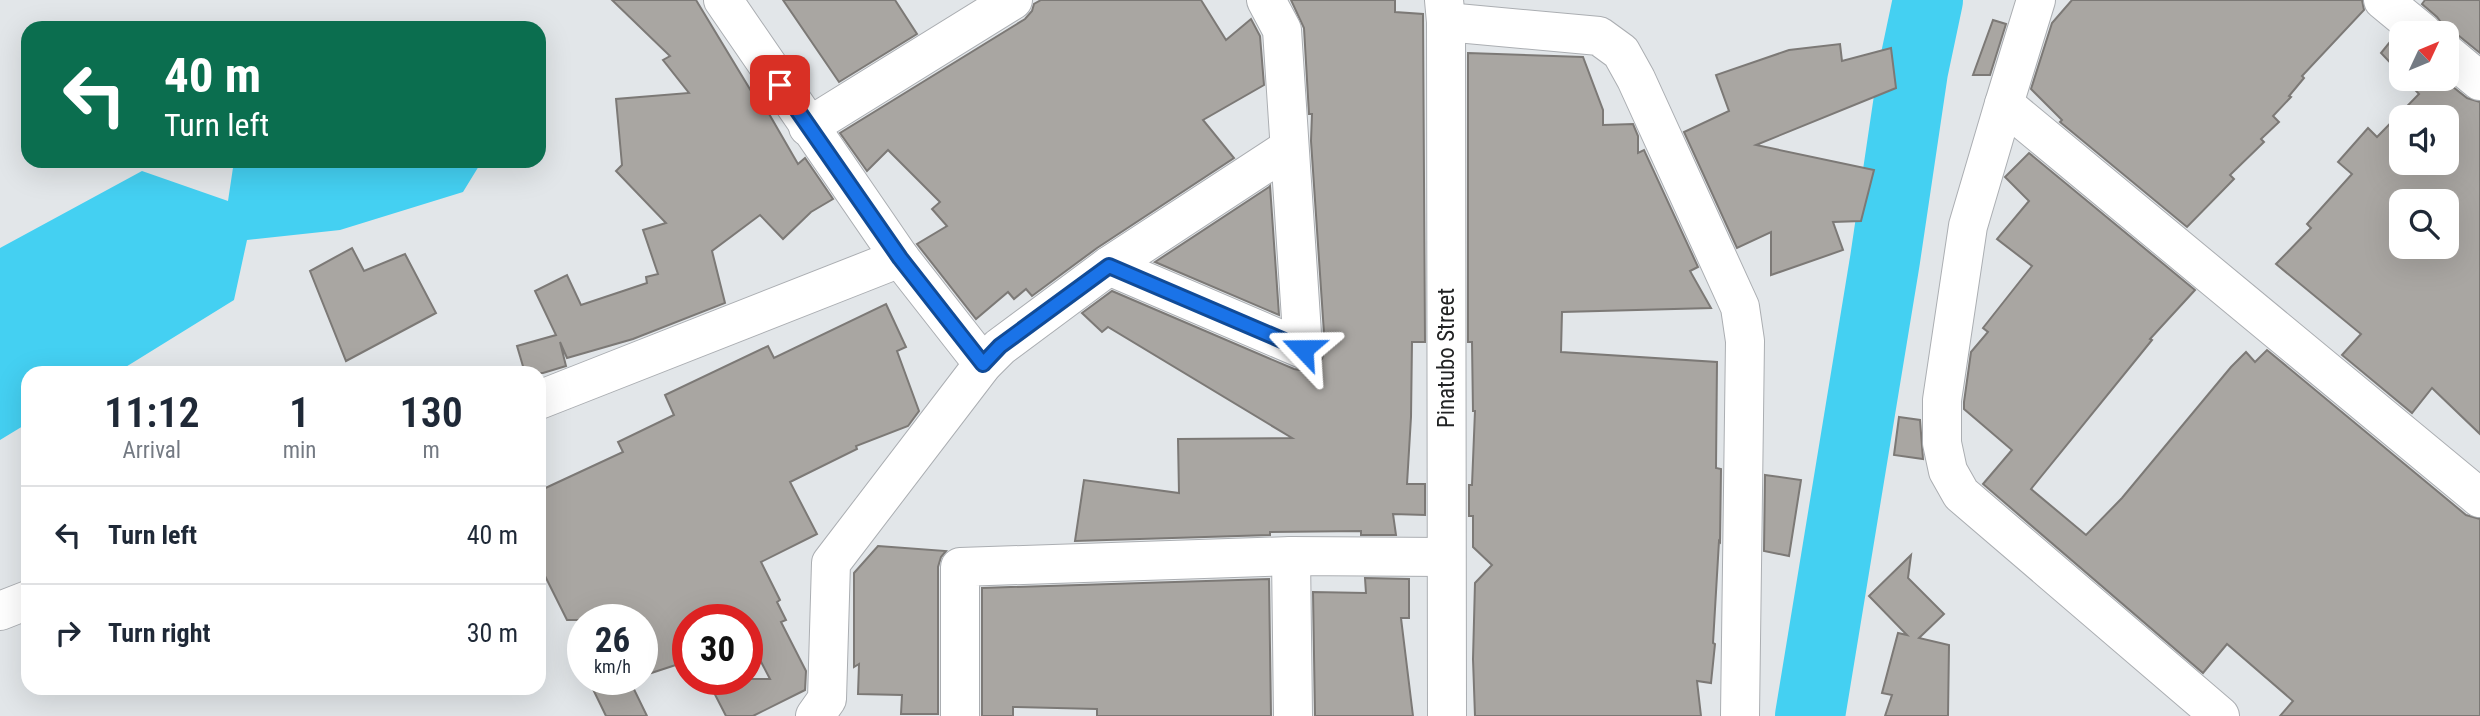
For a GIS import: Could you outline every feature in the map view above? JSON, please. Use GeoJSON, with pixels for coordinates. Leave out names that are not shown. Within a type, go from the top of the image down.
{"type":"FeatureCollection","features":[{"type":"Feature","properties":{"kind":"street"},"geometry":{"type":"LineString","coordinates":[[723,0],[900,258],[983,364]]}},
{"type":"Feature","properties":{"kind":"street"},"geometry":{"type":"LineString","coordinates":[[808,127],[1013,0]]}},
{"type":"Feature","properties":{"kind":"street"},"geometry":{"type":"LineString","coordinates":[[1109,266],[1303,349],[1282,30],[1266,0]]}},
{"type":"Feature","properties":{"kind":"street"},"geometry":{"type":"LineString","coordinates":[[2036,0],[1968,226],[1942,400],[1942,443],[1948,471],[1961,494],[2220,716]]}},
{"type":"Feature","properties":{"kind":"street"},"geometry":{"type":"LineString","coordinates":[[2383,0],[2408,21]]}},
{"type":"Feature","properties":{"kind":"street"},"geometry":{"type":"LineString","coordinates":[[1445,11],[1599,36],[1621,52],[1636,79],[1740,307],[1745,341],[1740,716]]}},
{"type":"Feature","properties":{"kind":"street","name":"Pinatubo Street"},"geometry":{"type":"LineString","coordinates":[[1445,11],[1447,716]]}},
{"type":"Feature","properties":{"kind":"street"},"geometry":{"type":"LineString","coordinates":[[2459,64],[2480,82]]}},
{"type":"Feature","properties":{"kind":"street"},"geometry":{"type":"LineString","coordinates":[[2004,104],[2480,498]]}},
{"type":"Feature","properties":{"kind":"street"},"geometry":{"type":"LineString","coordinates":[[815,716],[827,699],[831,563],[983,364],[1000,346],[1109,266],[1289,148]]}},
{"type":"Feature","properties":{"kind":"street"},"geometry":{"type":"LineString","coordinates":[[546,397],[900,258]]}},
{"type":"Feature","properties":{"kind":"street"},"geometry":{"type":"LineString","coordinates":[[960,716],[960,567],[1291,556],[1445,557]]}},
{"type":"Feature","properties":{"kind":"street"},"geometry":{"type":"LineString","coordinates":[[1291,556],[1293,716]]}},
{"type":"Feature","properties":{"kind":"street"},"geometry":{"type":"LineString","coordinates":[[0,611],[21,603]]}},
{"type":"Feature","properties":{"kind":"water"},"geometry":{"type":"Polygon","coordinates":[[[233,168],[478,168],[463,192],[340,230],[247,240],[234,300],[127,366],[21,366],[21,427],[0,440],[0,248],[142,171],[228,201],[233,168]]]}},
{"type":"Feature","properties":{"kind":"building"},"geometry":{"type":"Polygon","coordinates":[[[612,0],[696,0],[798,164],[805,158],[833,199],[811,212],[783,239],[760,215],[712,251],[725,303],[633,339],[567,358],[560,342],[566,366],[546,372],[546,366],[523,366],[517,346],[556,335],[535,291],[567,275],[581,305],[647,283],[646,277],[658,274],[643,230],[666,223],[616,171],[622,165],[616,99],[689,93],[663,60],[670,56],[612,0]]]}},
{"type":"Feature","properties":{"kind":"building"},"geometry":{"type":"Polygon","coordinates":[[[783,0],[895,0],[917,34],[839,82],[783,0]]]}},
{"type":"Feature","properties":{"kind":"building"},"geometry":{"type":"Polygon","coordinates":[[[1041,0],[1201,0],[1226,40],[1251,19],[1260,36],[1264,85],[1203,120],[1234,158],[1097,248],[1032,296],[1026,289],[1014,299],[1008,292],[976,319],[917,244],[947,226],[932,209],[940,202],[888,150],[867,171],[840,133],[1025,19],[1034,4],[1041,0]]]}},
{"type":"Feature","properties":{"kind":"building"},"geometry":{"type":"Polygon","coordinates":[[[1291,0],[1395,0],[1395,12],[1423,14],[1425,342],[1412,342],[1407,484],[1425,484],[1425,515],[1393,514],[1396,535],[1361,535],[1361,531],[1270,532],[1270,535],[1075,541],[1084,480],[1179,493],[1178,439],[1292,438],[1108,327],[1102,332],[1082,313],[1112,291],[1294,369],[1306,371],[1315,367],[1322,359],[1325,348],[1311,141],[1312,114],[1309,114],[1304,28],[1291,0]]]}},
{"type":"Feature","properties":{"kind":"building"},"geometry":{"type":"Polygon","coordinates":[[[2072,0],[2362,0],[2364,10],[2302,76],[2304,78],[2289,96],[2291,97],[2273,116],[2279,122],[2261,139],[2264,142],[2230,175],[2234,179],[2187,227],[2060,122],[2062,120],[2031,89],[2052,23],[2072,0]]]}},
{"type":"Feature","properties":{"kind":"building"},"geometry":{"type":"Polygon","coordinates":[[[2425,0],[2480,0],[2480,53],[2459,36],[2459,21],[2440,21],[2422,4],[2425,0]]]}},
{"type":"Feature","properties":{"kind":"building"},"geometry":{"type":"Polygon","coordinates":[[[1993,20],[2006,24],[1990,75],[1973,75],[1993,20]]]}},
{"type":"Feature","properties":{"kind":"building"},"geometry":{"type":"Polygon","coordinates":[[[2389,43],[2389,61],[2381,53],[2389,43]]]}},
{"type":"Feature","properties":{"kind":"building"},"geometry":{"type":"Polygon","coordinates":[[[1840,44],[1842,61],[1891,48],[1896,88],[1756,145],[1874,170],[1861,221],[1833,222],[1843,250],[1771,275],[1771,232],[1737,248],[1684,132],[1729,111],[1716,75],[1789,50],[1840,44]]]}},
{"type":"Feature","properties":{"kind":"building"},"geometry":{"type":"Polygon","coordinates":[[[1468,53],[1583,57],[1603,110],[1603,125],[1633,124],[1638,136],[1638,153],[1644,150],[1698,267],[1690,271],[1711,308],[1562,312],[1561,352],[1717,362],[1716,468],[1721,469],[1720,542],[1711,683],[1697,681],[1701,716],[1475,716],[1475,583],[1492,565],[1473,547],[1473,516],[1469,516],[1475,411],[1472,342],[1468,342],[1468,53]]]}},
{"type":"Feature","properties":{"kind":"building"},"geometry":{"type":"Polygon","coordinates":[[[2416,91],[2458,91],[2467,98],[2480,102],[2480,434],[2432,388],[2412,413],[2342,355],[2361,334],[2276,264],[2311,228],[2307,224],[2352,174],[2338,162],[2368,128],[2377,137],[2389,125],[2389,175],[2459,175],[2459,105],[2408,105],[2419,94],[2416,91]]]}},
{"type":"Feature","properties":{"kind":"building"},"geometry":{"type":"Polygon","coordinates":[[[2029,153],[2195,290],[2150,339],[2152,340],[2031,489],[2086,535],[2122,498],[2231,367],[2246,352],[2255,362],[2267,350],[2466,515],[2480,519],[2480,716],[2280,716],[2293,701],[2227,644],[2203,673],[1983,484],[2012,450],[1964,409],[1964,402],[1971,352],[1988,332],[1983,328],[2032,266],[1997,239],[2029,201],[2005,177],[2029,153]]]}},
{"type":"Feature","properties":{"kind":"building"},"geometry":{"type":"Polygon","coordinates":[[[1269,187],[1279,315],[1155,262],[1269,187]]]}},
{"type":"Feature","properties":{"kind":"building"},"geometry":{"type":"Polygon","coordinates":[[[352,248],[364,271],[405,254],[436,313],[346,361],[310,271],[352,248]]]}},
{"type":"Feature","properties":{"kind":"building"},"geometry":{"type":"Polygon","coordinates":[[[886,304],[906,347],[897,351],[919,411],[908,426],[856,446],[857,449],[790,482],[817,534],[761,562],[780,600],[777,602],[786,620],[781,622],[806,671],[805,690],[753,716],[726,716],[715,695],[763,695],[763,679],[770,679],[763,666],[763,604],[672,604],[672,666],[658,671],[658,604],[567,604],[567,620],[546,578],[546,488],[623,452],[618,442],[674,415],[665,395],[768,346],[774,358],[886,304]]]}},
{"type":"Feature","properties":{"kind":"building"},"geometry":{"type":"Polygon","coordinates":[[[1899,417],[1920,420],[1923,459],[1894,455],[1899,417]]]}},
{"type":"Feature","properties":{"kind":"building"},"geometry":{"type":"Polygon","coordinates":[[[1765,475],[1801,480],[1789,556],[1764,551],[1765,475]]]}},
{"type":"Feature","properties":{"kind":"building"},"geometry":{"type":"Polygon","coordinates":[[[878,546],[946,551],[938,567],[938,714],[901,714],[902,695],[858,694],[859,664],[854,667],[854,573],[878,546]]]}},
{"type":"Feature","properties":{"kind":"building"},"geometry":{"type":"Polygon","coordinates":[[[1911,555],[1908,578],[1944,614],[1919,638],[1949,645],[1948,716],[1885,716],[1892,695],[1882,693],[1898,633],[1907,635],[1869,596],[1911,555]]]}},
{"type":"Feature","properties":{"kind":"building"},"geometry":{"type":"Polygon","coordinates":[[[1365,578],[1409,579],[1409,618],[1401,618],[1413,716],[1315,716],[1313,592],[1366,593],[1365,578]]]}},
{"type":"Feature","properties":{"kind":"building"},"geometry":{"type":"Polygon","coordinates":[[[1269,579],[1271,716],[1097,716],[1097,709],[1013,707],[1013,716],[982,716],[982,588],[1269,579]]]}},
{"type":"Feature","properties":{"kind":"building"},"geometry":{"type":"Polygon","coordinates":[[[596,695],[637,695],[647,716],[606,716],[596,695]]]}},
{"type":"Feature","properties":{"kind":"waterway"},"geometry":{"type":"LineString","coordinates":[[1810,716],[1885,260],[1913,71],[1928,0]]}},
{"type":"Feature","properties":{"kind":"route"},"geometry":{"type":"LineString","coordinates":[[780,85],[900,258],[983,364],[1000,346],[1109,266],[1303,349]]}}]}
